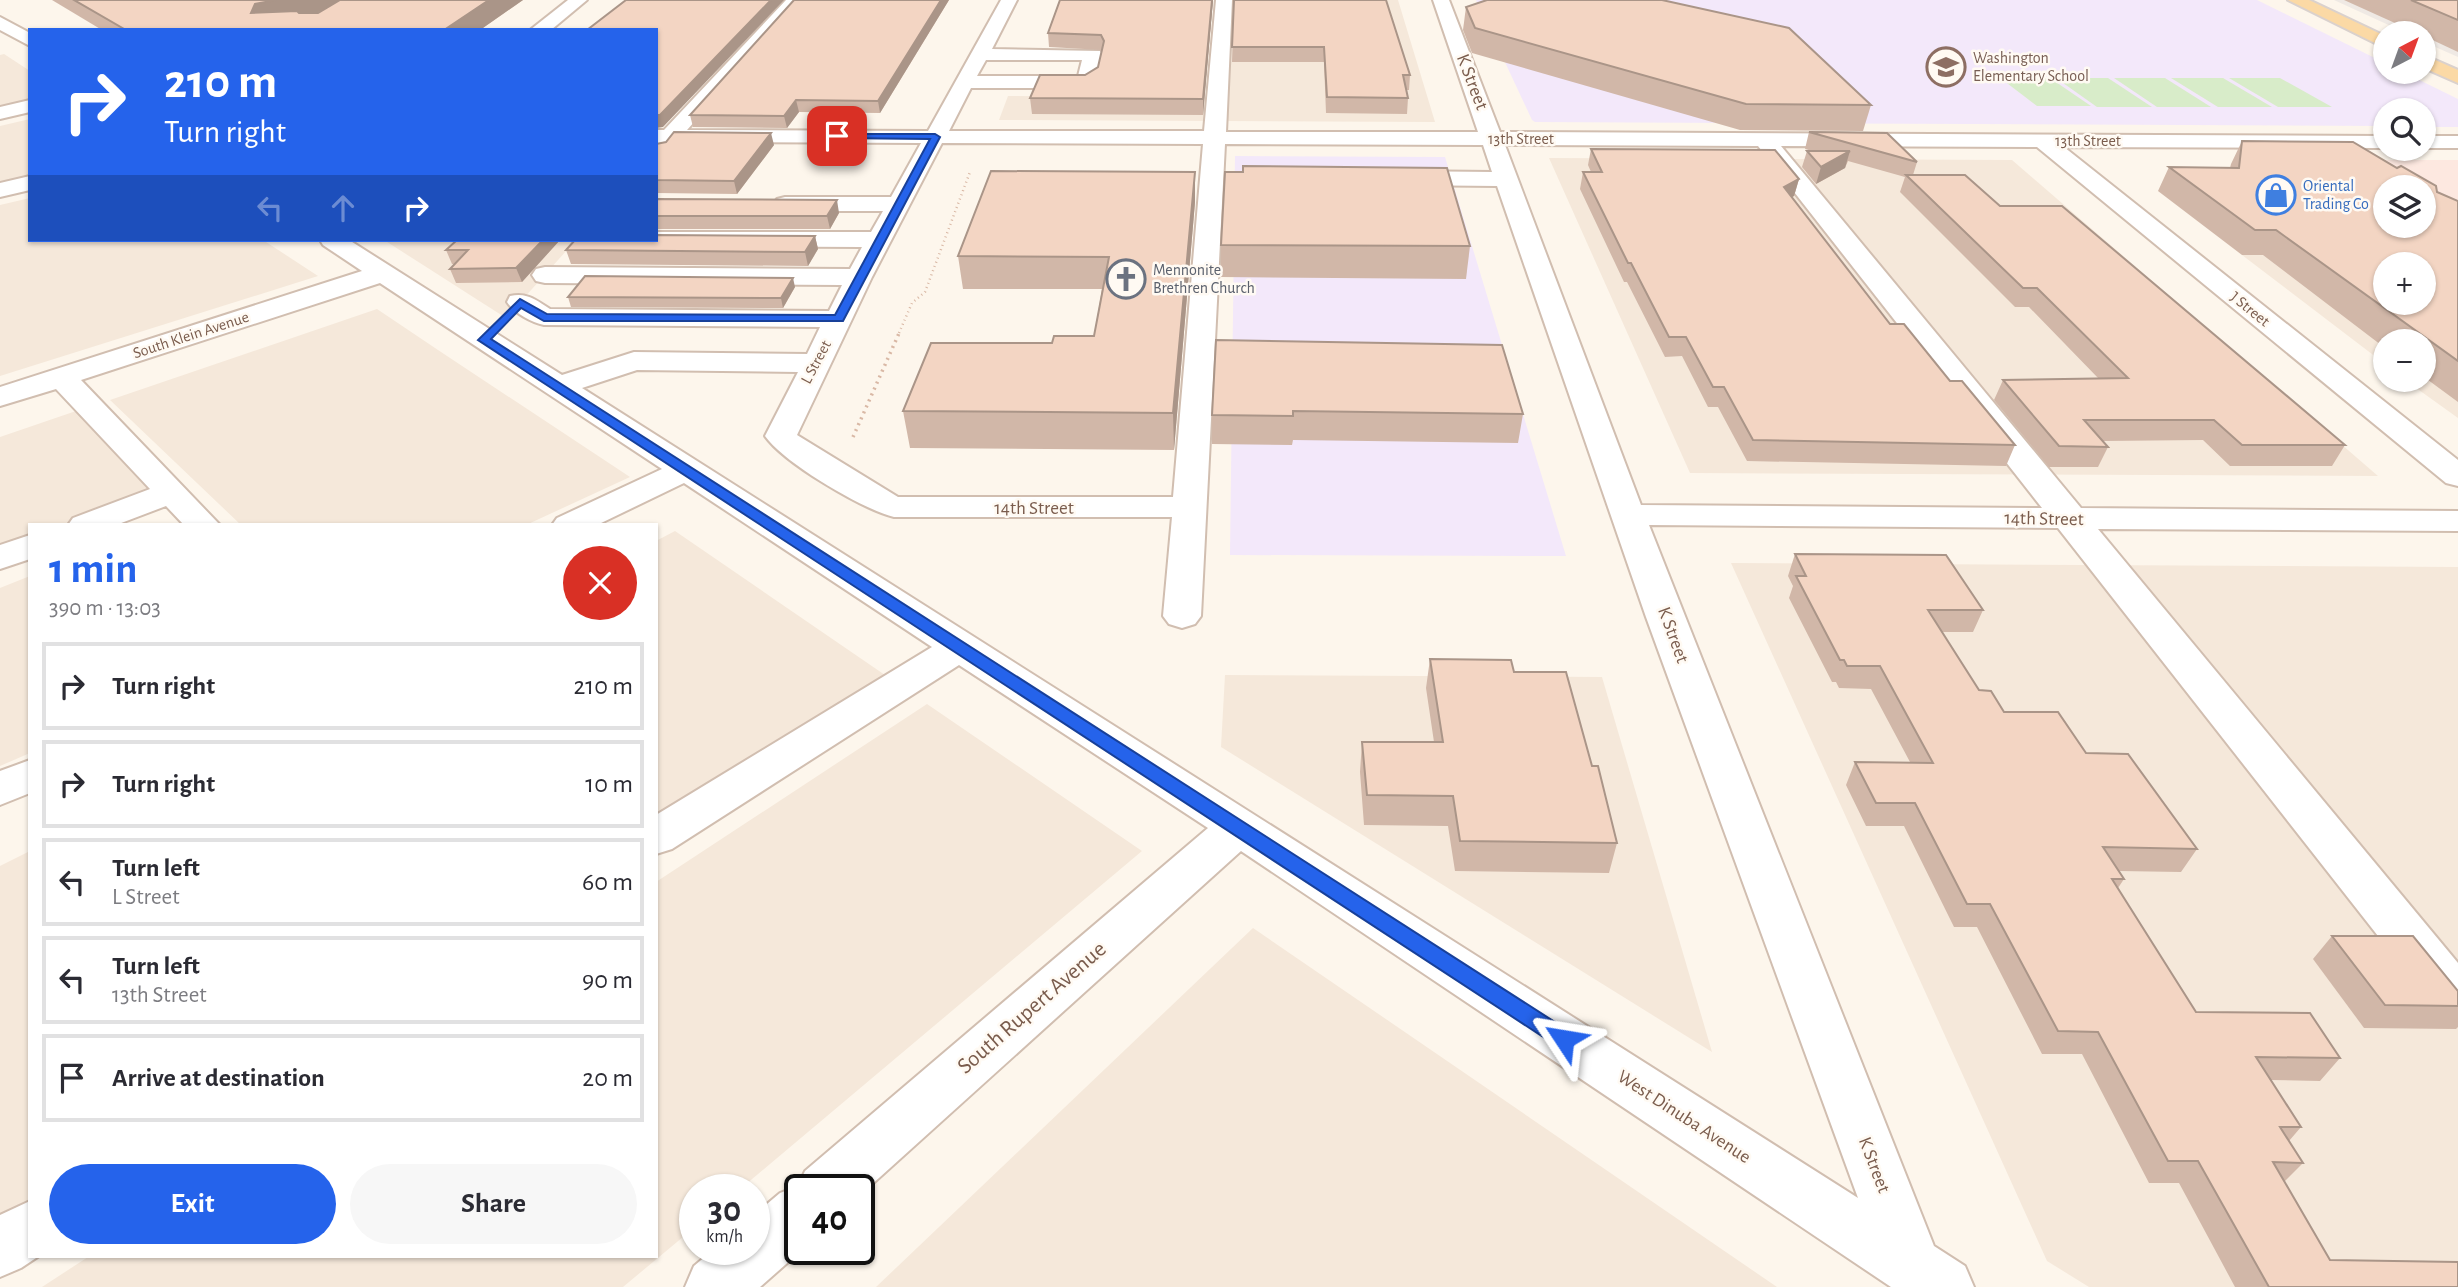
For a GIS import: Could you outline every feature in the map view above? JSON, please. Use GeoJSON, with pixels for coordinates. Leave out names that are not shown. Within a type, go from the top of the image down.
{"type":"FeatureCollection","features":[{"type":"Feature","properties":{"kind":"main road"},"geometry":{"type":"LineString","coordinates":[[2296,0],[2373,37]]}},
{"type":"Feature","properties":{"kind":"main road"},"geometry":{"type":"LineString","coordinates":[[2436,67],[2458,77]]}},
{"type":"Feature","properties":{"kind":"street"},"geometry":{"type":"LineString","coordinates":[[542,28],[579,0]]}},
{"type":"Feature","properties":{"kind":"street"},"geometry":{"type":"LineString","coordinates":[[661,141],[795,0]]}},
{"type":"Feature","properties":{"kind":"street","name":"L Street"},"geometry":{"type":"LineString","coordinates":[[878,500],[788,444],[781,436],[859,277],[1009,0]]}},
{"type":"Feature","properties":{"kind":"street"},"geometry":{"type":"LineString","coordinates":[[1182,616],[1224,0]]}},
{"type":"Feature","properties":{"kind":"street","name":"K Street"},"geometry":{"type":"LineString","coordinates":[[1441,0],[1665,617],[1928,1277]]}},
{"type":"Feature","properties":{"kind":"street"},"geometry":{"type":"LineString","coordinates":[[0,22],[25,38]]}},
{"type":"Feature","properties":{"kind":"street"},"geometry":{"type":"LineString","coordinates":[[0,39],[25,38]]}},
{"type":"Feature","properties":{"kind":"street"},"geometry":{"type":"LineString","coordinates":[[965,82],[1086,82],[1093,55],[980,54]]}},
{"type":"Feature","properties":{"kind":"street"},"geometry":{"type":"LineString","coordinates":[[0,113],[28,106]]}},
{"type":"Feature","properties":{"kind":"street","name":"13th Street"},"geometry":{"type":"LineString","coordinates":[[661,141],[935,137],[2373,142]]}},
{"type":"Feature","properties":{"kind":"street"},"geometry":{"type":"LineString","coordinates":[[1764,140],[2458,1000]]}},
{"type":"Feature","properties":{"kind":"street","name":"J Street"},"geometry":{"type":"LineString","coordinates":[[2043,141],[2458,476]]}},
{"type":"Feature","properties":{"kind":"street"},"geometry":{"type":"LineString","coordinates":[[2323,142],[2362,167]]}},
{"type":"Feature","properties":{"kind":"street"},"geometry":{"type":"LineString","coordinates":[[2436,142],[2458,142]]}},
{"type":"Feature","properties":{"kind":"street"},"geometry":{"type":"LineString","coordinates":[[1213,177],[1240,177]]}},
{"type":"Feature","properties":{"kind":"street"},"geometry":{"type":"LineString","coordinates":[[1376,178],[1506,179]]}},
{"type":"Feature","properties":{"kind":"street"},"geometry":{"type":"LineString","coordinates":[[0,190],[28,183]]}},
{"type":"Feature","properties":{"kind":"street"},"geometry":{"type":"LineString","coordinates":[[764,204],[899,204]]}},
{"type":"Feature","properties":{"kind":"street"},"geometry":{"type":"LineString","coordinates":[[658,239],[880,240]]}},
{"type":"Feature","properties":{"kind":"street","name":"West Dinuba Avenue"},"geometry":{"type":"LineString","coordinates":[[335,242],[1928,1277]]}},
{"type":"Feature","properties":{"kind":"street"},"geometry":{"type":"LineString","coordinates":[[484,340],[568,248]]}},
{"type":"Feature","properties":{"kind":"street","name":"South Klein Avenue"},"geometry":{"type":"LineString","coordinates":[[0,397],[383,273]]}},
{"type":"Feature","properties":{"kind":"street"},"geometry":{"type":"LineString","coordinates":[[545,275],[859,277]]}},
{"type":"Feature","properties":{"kind":"street"},"geometry":{"type":"LineString","coordinates":[[520,302],[544,317],[839,319]]}},
{"type":"Feature","properties":{"kind":"street"},"geometry":{"type":"LineString","coordinates":[[558,386],[634,360],[815,363]]}},
{"type":"Feature","properties":{"kind":"street"},"geometry":{"type":"LineString","coordinates":[[61,377],[201,523]]}},
{"type":"Feature","properties":{"kind":"street"},"geometry":{"type":"LineString","coordinates":[[573,523],[686,470]]}},
{"type":"Feature","properties":{"kind":"street"},"geometry":{"type":"LineString","coordinates":[[90,523],[171,492]]}},
{"type":"Feature","properties":{"kind":"street","name":"14th Street"},"geometry":{"type":"LineString","coordinates":[[878,500],[894,507],[912,508],[1191,507]]}},
{"type":"Feature","properties":{"kind":"street","name":"14th Street"},"geometry":{"type":"LineString","coordinates":[[1629,515],[2458,521]]}},
{"type":"Feature","properties":{"kind":"street"},"geometry":{"type":"LineString","coordinates":[[0,558],[28,547]]}},
{"type":"Feature","properties":{"kind":"street"},"geometry":{"type":"LineString","coordinates":[[658,836],[960,647]]}},
{"type":"Feature","properties":{"kind":"street"},"geometry":{"type":"LineString","coordinates":[[0,789],[28,776]]}},
{"type":"Feature","properties":{"kind":"street","name":"South Rupert Avenue"},"geometry":{"type":"LineString","coordinates":[[843,1174],[1239,827]]}},
{"type":"Feature","properties":{"kind":"street"},"geometry":{"type":"LineString","coordinates":[[715,1287],[784,1227]]}},
{"type":"Feature","properties":{"kind":"street"},"geometry":{"type":"LineString","coordinates":[[0,1248],[28,1230]]}},
{"type":"Feature","properties":{"kind":"path"},"geometry":{"type":"LineString","coordinates":[[852,438],[912,303],[925,292],[972,168]]}},
{"type":"Feature","properties":{"kind":"shaded area"},"geometry":{"type":"Polygon","coordinates":[[[1224,0],[1398,0],[1435,122],[999,120],[1008,96],[1218,98],[1224,0]]]}},
{"type":"Feature","properties":{"kind":"shaded area","name":"Washington Elementary School"},"geometry":{"type":"Polygon","coordinates":[[[1476,0],[2257,0],[2373,57],[2373,84],[2427,84],[2458,99],[2458,127],[2436,127],[2436,98],[2373,98],[2373,126],[1532,120],[1476,0]]]}},
{"type":"Feature","properties":{"kind":"shaded area"},"geometry":{"type":"Polygon","coordinates":[[[2334,0],[2458,0],[2458,57],[2436,47],[2436,21],[2380,21],[2334,0]]]}},
{"type":"Feature","properties":{"kind":"shaded area"},"geometry":{"type":"Polygon","coordinates":[[[4,54],[28,70],[28,111],[0,118],[0,55],[4,54]]]}},
{"type":"Feature","properties":{"kind":"shaded area"},"geometry":{"type":"Polygon","coordinates":[[[28,119],[28,178],[0,185],[0,126],[28,119]]]}},
{"type":"Feature","properties":{"kind":"shaded area"},"geometry":{"type":"Polygon","coordinates":[[[1235,156],[1445,157],[1566,556],[1230,555],[1235,156]]]}},
{"type":"Feature","properties":{"kind":"shaded area"},"geometry":{"type":"Polygon","coordinates":[[[1549,158],[2012,160],[2378,476],[1690,473],[1549,158]]]}},
{"type":"Feature","properties":{"kind":"shaded area"},"geometry":{"type":"Polygon","coordinates":[[[2351,160],[2458,160],[2458,222],[2436,199],[2436,175],[2392,175],[2351,160]]]}},
{"type":"Feature","properties":{"kind":"shaded area"},"geometry":{"type":"Polygon","coordinates":[[[28,198],[28,242],[266,242],[318,276],[0,376],[0,205],[28,198]]]}},
{"type":"Feature","properties":{"kind":"shaded area"},"geometry":{"type":"Polygon","coordinates":[[[387,242],[574,242],[506,318],[387,242]]]}},
{"type":"Feature","properties":{"kind":"shaded area"},"geometry":{"type":"Polygon","coordinates":[[[2242,255],[2373,256],[2373,315],[2436,315],[2436,256],[2458,256],[2458,418],[2422,392],[2436,392],[2436,329],[2373,329],[2373,355],[2242,255]]]}},
{"type":"Feature","properties":{"kind":"shaded area"},"geometry":{"type":"Polygon","coordinates":[[[377,309],[630,477],[530,523],[239,523],[110,400],[377,309]]]}},
{"type":"Feature","properties":{"kind":"shaded area"},"geometry":{"type":"Polygon","coordinates":[[[76,411],[169,504],[119,523],[28,523],[28,559],[0,569],[0,437],[76,411]]]}},
{"type":"Feature","properties":{"kind":"shaded area"},"geometry":{"type":"Polygon","coordinates":[[[675,531],[901,686],[658,841],[658,540],[675,531]]]}},
{"type":"Feature","properties":{"kind":"shaded area"},"geometry":{"type":"Polygon","coordinates":[[[1731,563],[2458,567],[2458,1287],[2089,1287],[2047,1261],[1731,563]]]}},
{"type":"Feature","properties":{"kind":"shaded area"},"geometry":{"type":"Polygon","coordinates":[[[28,577],[28,754],[0,766],[0,588],[28,577]]]}},
{"type":"Feature","properties":{"kind":"shaded area"},"geometry":{"type":"Polygon","coordinates":[[[1225,675],[1602,677],[1712,1052],[1221,747],[1225,675]]]}},
{"type":"Feature","properties":{"kind":"shaded area"},"geometry":{"type":"Polygon","coordinates":[[[927,704],[1142,851],[758,1174],[679,1174],[679,1240],[658,1258],[658,881],[927,704]]]}},
{"type":"Feature","properties":{"kind":"shaded area"},"geometry":{"type":"Polygon","coordinates":[[[28,852],[28,1244],[0,1262],[0,866],[28,852]]]}},
{"type":"Feature","properties":{"kind":"shaded area"},"geometry":{"type":"Polygon","coordinates":[[[1253,928],[1777,1287],[876,1287],[1253,928]]]}},
{"type":"Feature","properties":{"kind":"shaded area"},"geometry":{"type":"Polygon","coordinates":[[[86,1258],[658,1258],[623,1287],[42,1287],[86,1258]]]}},
{"type":"Feature","properties":{"kind":"green space"},"geometry":{"type":"Polygon","coordinates":[[[1999,77],[2050,78],[2091,106],[2037,106],[1999,77]]]}},
{"type":"Feature","properties":{"kind":"green space"},"geometry":{"type":"Polygon","coordinates":[[[2056,78],[2108,78],[2152,107],[2097,107],[2056,78]]]}},
{"type":"Feature","properties":{"kind":"green space"},"geometry":{"type":"Polygon","coordinates":[[[2114,78],[2165,78],[2211,107],[2157,107],[2114,78]]]}},
{"type":"Feature","properties":{"kind":"green space"},"geometry":{"type":"Polygon","coordinates":[[[2171,78],[2223,78],[2272,107],[2218,107],[2171,78]]]}},
{"type":"Feature","properties":{"kind":"green space"},"geometry":{"type":"Polygon","coordinates":[[[2229,78],[2280,78],[2332,107],[2278,107],[2229,78]]]}},
{"type":"Feature","properties":{"kind":"building"},"geometry":{"type":"Polygon","coordinates":[[[74,0],[276,0],[255,4],[251,13],[318,13],[340,0],[489,0],[447,28],[123,28],[74,0]]]}},
{"type":"Feature","properties":{"kind":"building"},"geometry":{"type":"Polygon","coordinates":[[[626,0],[771,0],[660,115],[658,28],[590,28],[626,0]]]}},
{"type":"Feature","properties":{"kind":"building"},"geometry":{"type":"Polygon","coordinates":[[[794,0],[941,0],[878,101],[796,100],[784,116],[690,115],[794,0]]]}},
{"type":"Feature","properties":{"kind":"building"},"geometry":{"type":"Polygon","coordinates":[[[1060,0],[1212,0],[1203,99],[1030,98],[1040,75],[1085,75],[1098,67],[1104,41],[1101,35],[1048,33],[1060,0]]]}},
{"type":"Feature","properties":{"kind":"building"},"geometry":{"type":"Polygon","coordinates":[[[1234,0],[1386,0],[1410,75],[1403,75],[1408,98],[1327,97],[1324,47],[1232,47],[1234,0]]]}},
{"type":"Feature","properties":{"kind":"building"},"geometry":{"type":"Polygon","coordinates":[[[1487,0],[1662,0],[1789,28],[1871,105],[1746,104],[1475,28],[1466,7],[1487,0]]]}},
{"type":"Feature","properties":{"kind":"building"},"geometry":{"type":"Polygon","coordinates":[[[2411,0],[2458,0],[2458,20],[2411,0]]]}},
{"type":"Feature","properties":{"kind":"building"},"geometry":{"type":"Polygon","coordinates":[[[674,132],[771,133],[734,181],[658,180],[658,144],[666,142],[674,132]]]}},
{"type":"Feature","properties":{"kind":"building"},"geometry":{"type":"Polygon","coordinates":[[[1809,132],[1887,133],[1917,162],[1809,132]]]}},
{"type":"Feature","properties":{"kind":"building"},"geometry":{"type":"Polygon","coordinates":[[[2242,141],[2353,142],[2373,154],[2373,161],[2385,161],[2397,168],[2401,166],[2417,175],[2373,175],[2373,238],[2436,238],[2436,186],[2437,192],[2458,201],[2458,361],[2436,345],[2436,329],[2414,329],[2394,315],[2436,315],[2436,252],[2373,252],[2373,300],[2276,230],[2255,230],[2169,167],[2239,168],[2242,141]]]}},
{"type":"Feature","properties":{"kind":"building"},"geometry":{"type":"Polygon","coordinates":[[[1591,149],[1775,150],[1799,179],[1784,187],[1890,324],[1904,324],[1950,381],[1962,381],[2015,445],[1753,440],[1724,387],[1713,387],[1686,337],[1669,337],[1631,263],[1628,263],[1583,172],[1602,172],[1591,149]]]}},
{"type":"Feature","properties":{"kind":"building"},"geometry":{"type":"Polygon","coordinates":[[[1807,151],[1850,151],[1821,167],[1807,151]]]}},
{"type":"Feature","properties":{"kind":"building"},"geometry":{"type":"Polygon","coordinates":[[[1243,166],[1447,168],[1470,246],[1221,245],[1225,172],[1243,172],[1243,166]]]}},
{"type":"Feature","properties":{"kind":"building"},"geometry":{"type":"Polygon","coordinates":[[[991,171],[1195,172],[1173,413],[903,411],[931,343],[1052,343],[1054,336],[1094,336],[1109,257],[958,256],[991,171]]]}},
{"type":"Feature","properties":{"kind":"building"},"geometry":{"type":"Polygon","coordinates":[[[1906,175],[1965,175],[2000,206],[2062,206],[2345,445],[2242,445],[2214,420],[2084,420],[2108,447],[2059,446],[2003,380],[2128,378],[2037,288],[2023,288],[1906,175]]]}},
{"type":"Feature","properties":{"kind":"building"},"geometry":{"type":"Polygon","coordinates":[[[658,199],[837,200],[827,216],[658,216],[658,199]]]}},
{"type":"Feature","properties":{"kind":"building"},"geometry":{"type":"Polygon","coordinates":[[[658,235],[815,236],[805,252],[566,250],[573,242],[658,242],[658,235]]]}},
{"type":"Feature","properties":{"kind":"building"},"geometry":{"type":"Polygon","coordinates":[[[455,242],[541,242],[516,268],[450,269],[468,250],[446,250],[455,242]]]}},
{"type":"Feature","properties":{"kind":"building"},"geometry":{"type":"Polygon","coordinates":[[[585,276],[793,278],[781,298],[568,297],[585,276]]]}},
{"type":"Feature","properties":{"kind":"building"},"geometry":{"type":"Polygon","coordinates":[[[1216,340],[1502,345],[1523,414],[1293,411],[1293,416],[1212,415],[1216,340]]]}},
{"type":"Feature","properties":{"kind":"building"},"geometry":{"type":"Polygon","coordinates":[[[1795,554],[1946,555],[1983,610],[1928,610],[1979,690],[1991,691],[2004,712],[2058,712],[2086,753],[2128,754],[2197,849],[2103,847],[2124,879],[2112,879],[2196,1012],[2310,1013],[2340,1058],[2256,1057],[2301,1127],[2280,1127],[2303,1163],[2273,1162],[2330,1260],[2458,1262],[2458,1287],[2269,1287],[2198,1161],[2168,1161],[2098,1032],[2058,1031],[1990,904],[1967,904],[1915,803],[1876,803],[1855,762],[1933,763],[1880,666],[1847,666],[1844,660],[1840,660],[1796,576],[1806,576],[1795,554]]]}},
{"type":"Feature","properties":{"kind":"building"},"geometry":{"type":"Polygon","coordinates":[[[1430,659],[1511,660],[1514,672],[1566,672],[1592,766],[1598,766],[1617,843],[1460,841],[1453,796],[1367,795],[1362,742],[1443,742],[1430,659]]]}},
{"type":"Feature","properties":{"kind":"building"},"geometry":{"type":"Polygon","coordinates":[[[2332,936],[2413,936],[2458,991],[2458,1006],[2385,1005],[2332,936]]]}},
{"type":"Feature","properties":{"kind":"place","name":"Washington Elementary School"},"geometry":{"type":"Point","coordinates":[1946,67]}},
{"type":"Feature","properties":{"kind":"place","name":"Oriental Trading Co"},"geometry":{"type":"Point","coordinates":[2276,195]}},
{"type":"Feature","properties":{"kind":"place","name":"Mennonite Brethren Church"},"geometry":{"type":"Point","coordinates":[1126,279]}},
{"type":"Feature","properties":{"kind":"route"},"geometry":{"type":"LineString","coordinates":[[837,136],[935,137],[839,319],[544,317],[520,302],[484,340],[1564,1039]]}}]}
